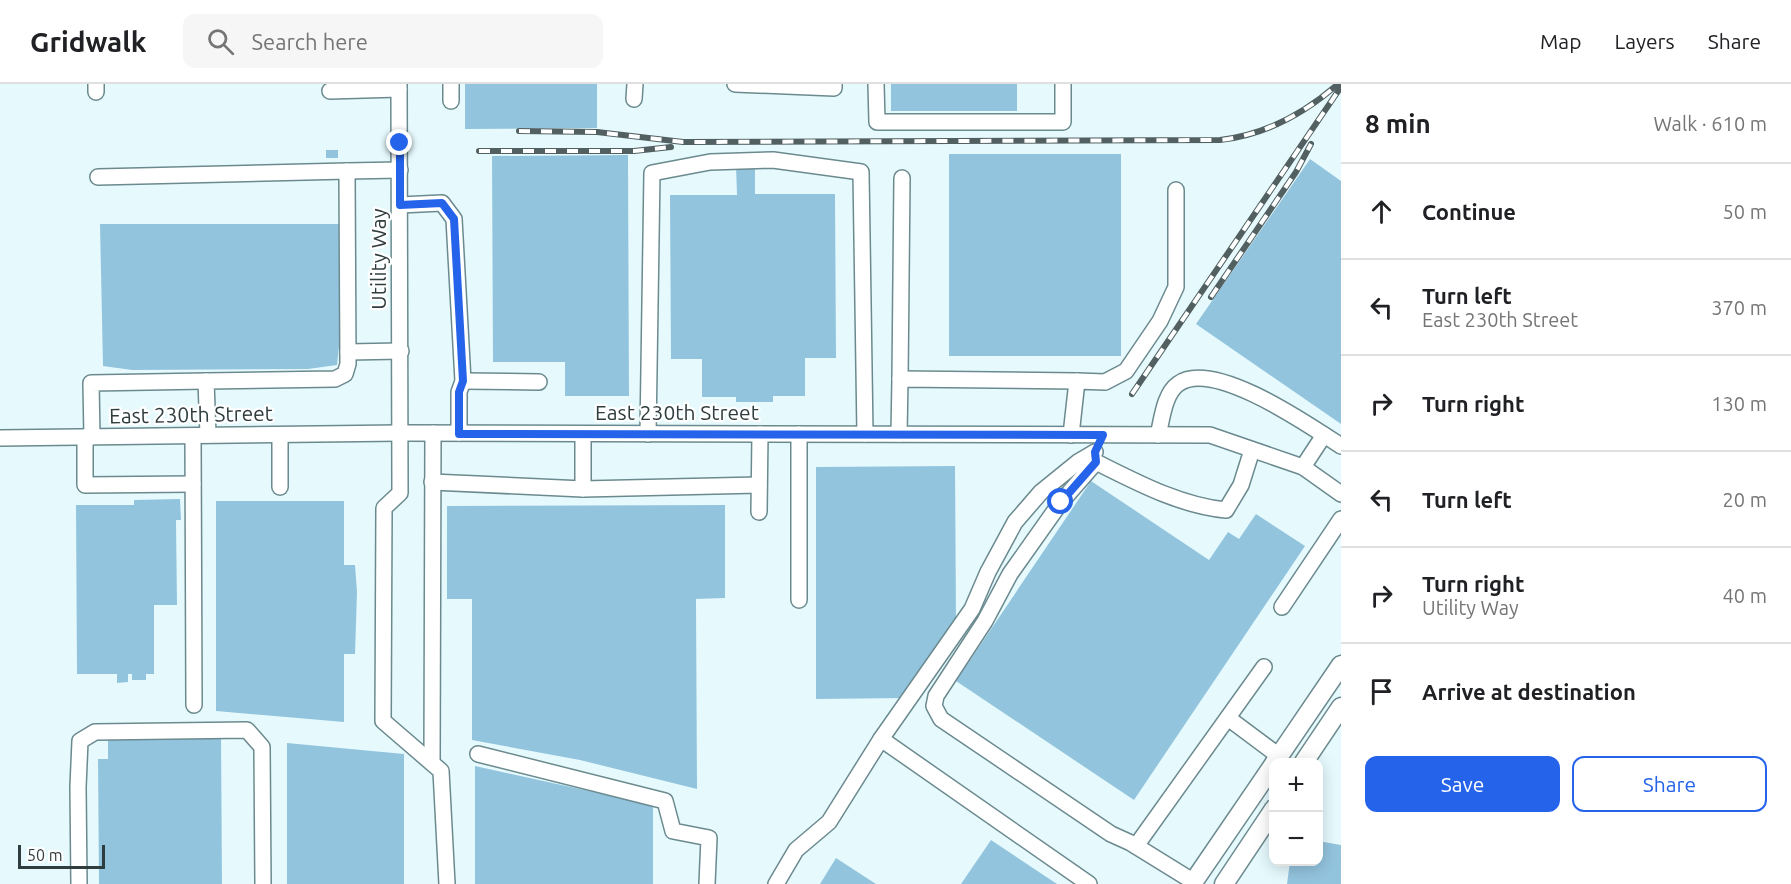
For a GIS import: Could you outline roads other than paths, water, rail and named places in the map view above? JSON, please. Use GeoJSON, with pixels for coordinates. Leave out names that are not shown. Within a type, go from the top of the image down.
{"type":"FeatureCollection","features":[{"type":"Feature","properties":{"kind":"main road"},"geometry":{"type":"LineString","coordinates":[[1278,758],[1341,665]]}},
{"type":"Feature","properties":{"kind":"main road"},"geometry":{"type":"LineString","coordinates":[[1307,758],[1341,707]]}},
{"type":"Feature","properties":{"kind":"main road"},"geometry":{"type":"LineString","coordinates":[[1193,883],[1269,771]]}},
{"type":"Feature","properties":{"kind":"main road"},"geometry":{"type":"LineString","coordinates":[[1224,884],[1272,812]]}},
{"type":"Feature","properties":{"kind":"street"},"geometry":{"type":"LineString","coordinates":[[451,84],[451,101]]}},
{"type":"Feature","properties":{"kind":"street"},"geometry":{"type":"LineString","coordinates":[[735,84],[834,87],[834,84]]}},
{"type":"Feature","properties":{"kind":"street"},"geometry":{"type":"LineString","coordinates":[[876,84],[877,122],[1063,122],[1063,84]]}},
{"type":"Feature","properties":{"kind":"street"},"geometry":{"type":"LineString","coordinates":[[330,91],[399,87]]}},
{"type":"Feature","properties":{"kind":"street","name":"Utility Way"},"geometry":{"type":"LineString","coordinates":[[399,87],[400,493],[384,508],[383,721],[432,763]]}},
{"type":"Feature","properties":{"kind":"street"},"geometry":{"type":"LineString","coordinates":[[648,434],[652,173],[710,162],[773,160],[861,172],[865,434]]}},
{"type":"Feature","properties":{"kind":"street"},"geometry":{"type":"LineString","coordinates":[[98,177],[400,170]]}},
{"type":"Feature","properties":{"kind":"street"},"geometry":{"type":"LineString","coordinates":[[194,484],[85,484],[91,383],[335,379],[345,374],[348,352],[347,171]]}},
{"type":"Feature","properties":{"kind":"street"},"geometry":{"type":"LineString","coordinates":[[900,434],[902,178]]}},
{"type":"Feature","properties":{"kind":"street"},"geometry":{"type":"LineString","coordinates":[[900,379],[1105,382],[1126,371],[1160,321],[1176,287],[1176,190]]}},
{"type":"Feature","properties":{"kind":"street"},"geometry":{"type":"LineString","coordinates":[[400,205],[442,203],[454,219],[463,381],[459,392],[459,434]]}},
{"type":"Feature","properties":{"kind":"street"},"geometry":{"type":"LineString","coordinates":[[348,352],[401,351]]}},
{"type":"Feature","properties":{"kind":"street"},"geometry":{"type":"LineString","coordinates":[[1158,435],[1167,399],[1176,384],[1187,379],[1209,378],[1269,401],[1341,446]]}},
{"type":"Feature","properties":{"kind":"street"},"geometry":{"type":"LineString","coordinates":[[194,705],[194,484],[206,381]]}},
{"type":"Feature","properties":{"kind":"street"},"geometry":{"type":"LineString","coordinates":[[463,381],[539,382]]}},
{"type":"Feature","properties":{"kind":"street"},"geometry":{"type":"LineString","coordinates":[[1071,435],[1077,381]]}},
{"type":"Feature","properties":{"kind":"street","name":"East 230th Street"},"geometry":{"type":"LineString","coordinates":[[0,438],[401,434],[1210,435],[1303,467],[1341,494]]}},
{"type":"Feature","properties":{"kind":"street"},"geometry":{"type":"LineString","coordinates":[[433,434],[432,763],[441,771],[447,884]]}},
{"type":"Feature","properties":{"kind":"street"},"geometry":{"type":"LineString","coordinates":[[583,434],[583,489]]}},
{"type":"Feature","properties":{"kind":"street"},"geometry":{"type":"LineString","coordinates":[[759,512],[760,434]]}},
{"type":"Feature","properties":{"kind":"street"},"geometry":{"type":"LineString","coordinates":[[799,434],[799,600]]}},
{"type":"Feature","properties":{"kind":"street"},"geometry":{"type":"LineString","coordinates":[[280,435],[280,487]]}},
{"type":"Feature","properties":{"kind":"street"},"geometry":{"type":"LineString","coordinates":[[1103,435],[1095,457],[1010,574],[985,621],[936,696],[934,706],[941,719],[1111,834],[1136,846],[1193,883]]}},
{"type":"Feature","properties":{"kind":"street"},"geometry":{"type":"LineString","coordinates":[[1303,467],[1324,435]]}},
{"type":"Feature","properties":{"kind":"street"},"geometry":{"type":"LineString","coordinates":[[776,884],[796,850],[829,822],[881,739],[972,609],[988,572],[1015,522],[1041,492],[1078,462],[1095,457],[1134,482],[1210,509],[1226,510],[1241,486],[1252,450]]}},
{"type":"Feature","properties":{"kind":"street"},"geometry":{"type":"LineString","coordinates":[[432,482],[583,489],[759,485]]}},
{"type":"Feature","properties":{"kind":"street"},"geometry":{"type":"LineString","coordinates":[[1282,607],[1341,519]]}},
{"type":"Feature","properties":{"kind":"street"},"geometry":{"type":"LineString","coordinates":[[1136,846],[1264,667]]}},
{"type":"Feature","properties":{"kind":"street"},"geometry":{"type":"LineString","coordinates":[[1228,718],[1273,758]]}},
{"type":"Feature","properties":{"kind":"street"},"geometry":{"type":"LineString","coordinates":[[79,884],[80,741],[95,732],[247,730],[262,747],[263,884]]}},
{"type":"Feature","properties":{"kind":"street"},"geometry":{"type":"LineString","coordinates":[[881,739],[1089,884]]}},
{"type":"Feature","properties":{"kind":"street"},"geometry":{"type":"LineString","coordinates":[[478,754],[665,801],[673,831],[709,838],[707,884]]}},
{"type":"Feature","properties":{"kind":"railway"},"geometry":{"type":"LineString","coordinates":[[519,131],[597,132],[683,142],[1220,140],[1253,133],[1284,121],[1312,104],[1338,84]]}},
{"type":"Feature","properties":{"kind":"railway"},"geometry":{"type":"LineString","coordinates":[[1132,394],[1341,87]]}},
{"type":"Feature","properties":{"kind":"railway"},"geometry":{"type":"LineString","coordinates":[[1211,297],[1296,172],[1311,144]]}},
{"type":"Feature","properties":{"kind":"railway"},"geometry":{"type":"LineString","coordinates":[[479,151],[634,151],[671,147]]}}]}
